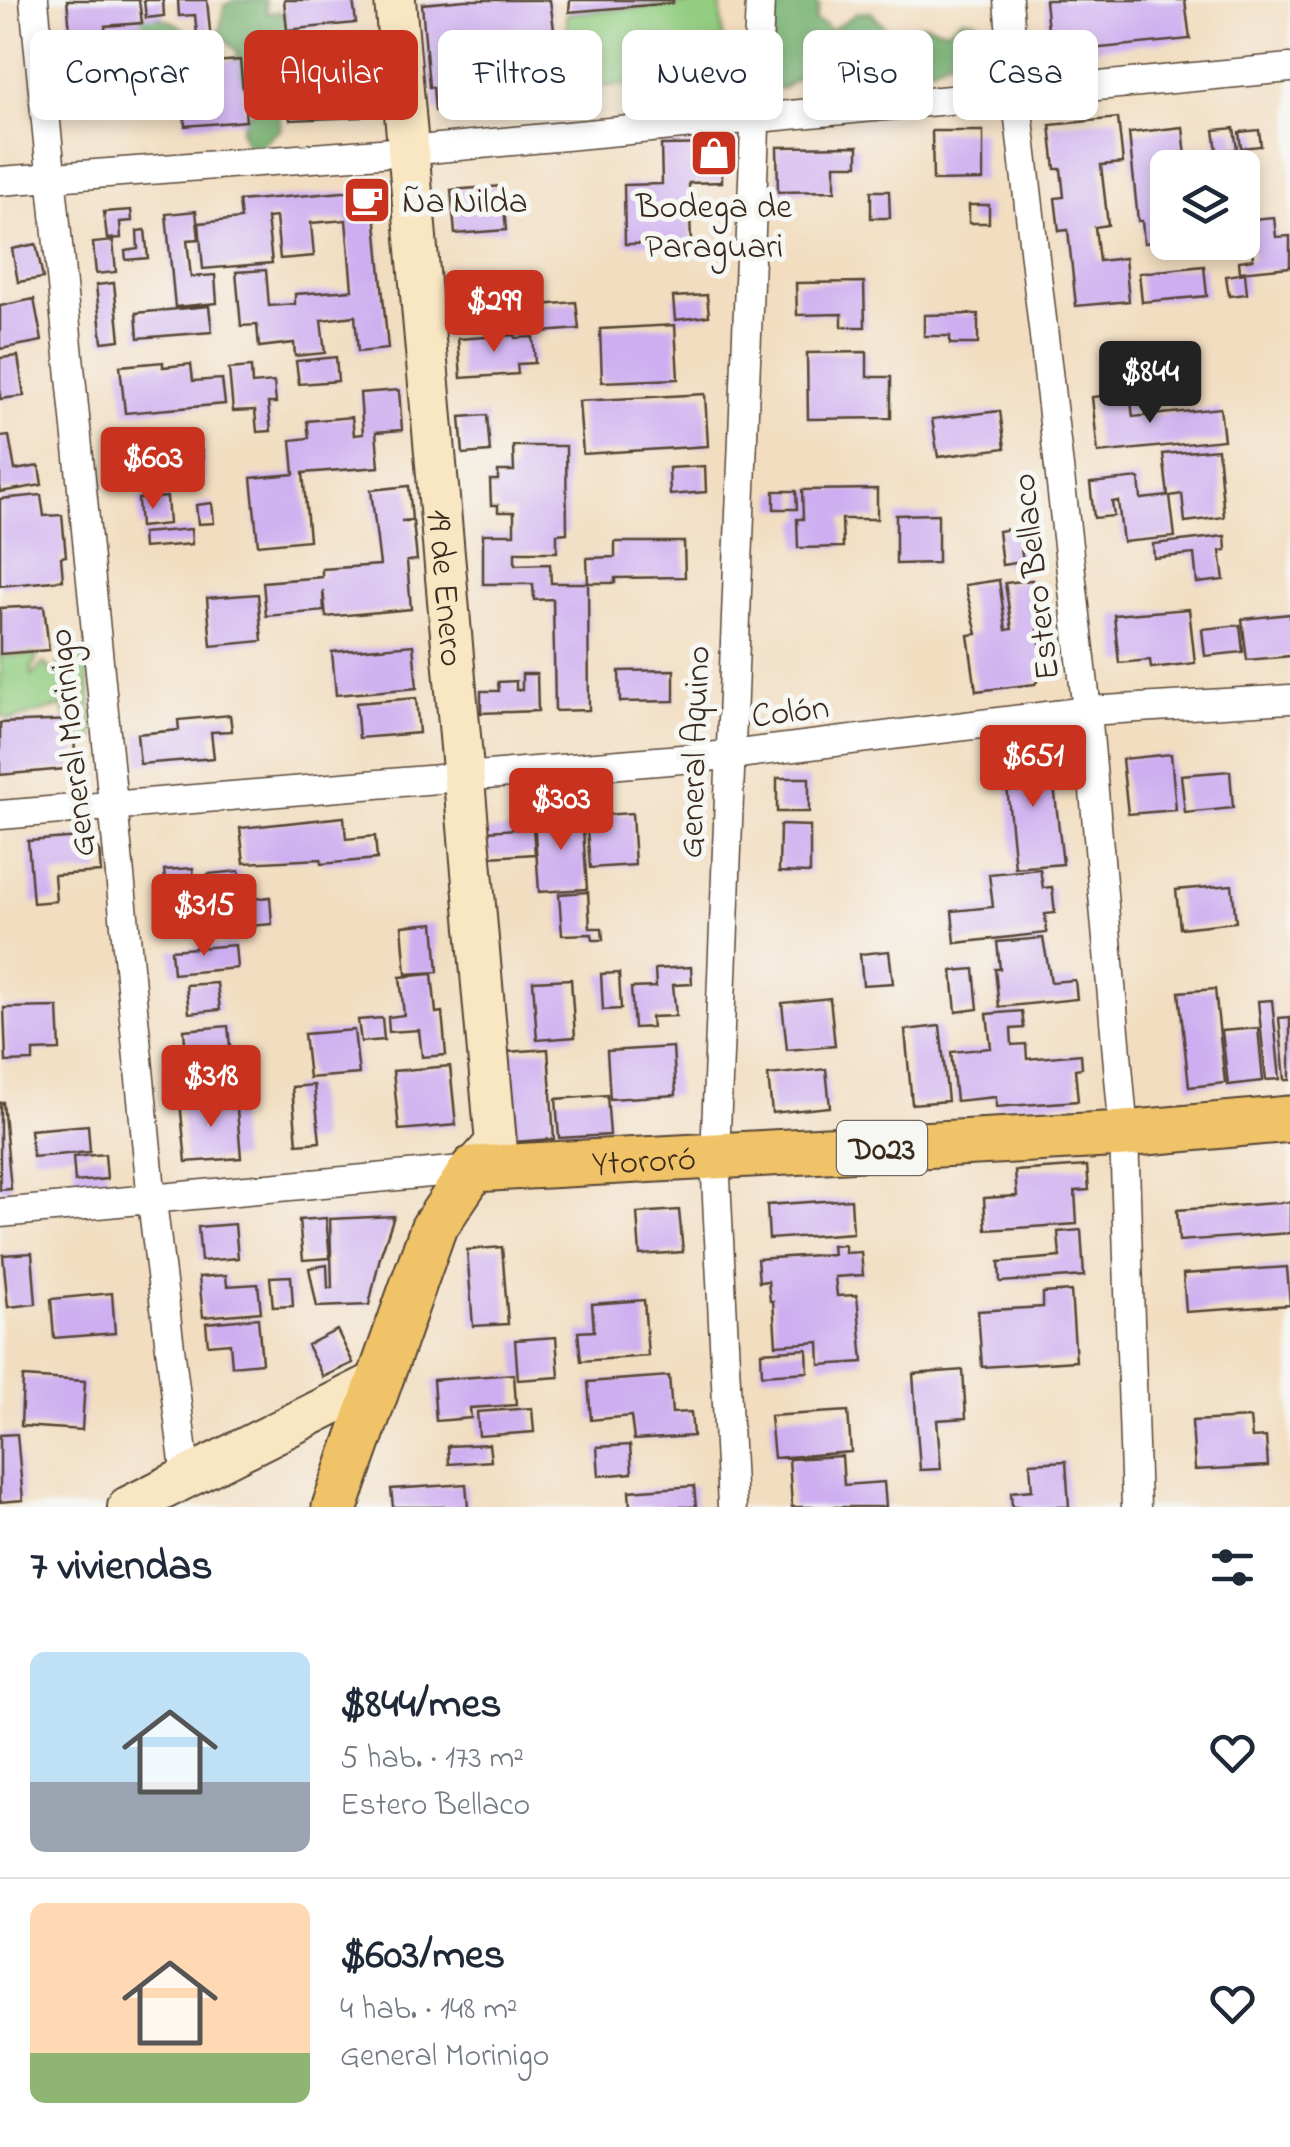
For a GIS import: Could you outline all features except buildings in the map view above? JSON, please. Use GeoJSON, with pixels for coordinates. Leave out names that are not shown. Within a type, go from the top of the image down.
{"type":"FeatureCollection","features":[{"type":"Feature","properties":{"kind":"main road","name":"Ytororó"},"geometry":{"type":"LineString","coordinates":[[473,1169],[1124,1134],[1290,1119]]}},
{"type":"Feature","properties":{"kind":"main road"},"geometry":{"type":"LineString","coordinates":[[335,1507],[433,1229],[473,1169]]}},
{"type":"Feature","properties":{"kind":"street","name":"General Morinigo"},"geometry":{"type":"LineString","coordinates":[[34,0],[152,1202],[186,1478]]}},
{"type":"Feature","properties":{"kind":"street","name":"19 de Enero"},"geometry":{"type":"LineString","coordinates":[[394,0],[496,1143],[473,1169]]}},
{"type":"Feature","properties":{"kind":"street","name":"General Aquino"},"geometry":{"type":"LineString","coordinates":[[759,30],[760,0]]}},
{"type":"Feature","properties":{"kind":"street","name":"Estero Bellaco"},"geometry":{"type":"LineString","coordinates":[[1008,0],[1011,30]]}},
{"type":"Feature","properties":{"kind":"street"},"geometry":{"type":"LineString","coordinates":[[1098,86],[1290,68]]}},
{"type":"Feature","properties":{"kind":"street"},"geometry":{"type":"LineString","coordinates":[[783,115],[953,99]]}},
{"type":"Feature","properties":{"kind":"street"},"geometry":{"type":"LineString","coordinates":[[0,182],[406,151],[734,120]]}},
{"type":"Feature","properties":{"kind":"street","name":"General Aquino"},"geometry":{"type":"LineString","coordinates":[[732,1507],[715,1158],[755,120]]}},
{"type":"Feature","properties":{"kind":"street","name":"Estero Bellaco"},"geometry":{"type":"LineString","coordinates":[[1019,120],[1088,711],[1124,1134],[1136,1507]]}},
{"type":"Feature","properties":{"kind":"street","name":"Colón"},"geometry":{"type":"LineString","coordinates":[[0,815],[730,756],[1088,711],[1290,699]]}},
{"type":"Feature","properties":{"kind":"street","name":"Ytororó"},"geometry":{"type":"LineString","coordinates":[[0,1213],[152,1202],[473,1169]]}},
{"type":"Feature","properties":{"kind":"street"},"geometry":{"type":"LineString","coordinates":[[128,1507],[382,1379]]}},
{"type":"Feature","properties":{"kind":"green space"},"geometry":{"type":"Polygon","coordinates":[[[235,0],[265,0],[267,13],[280,12],[299,22],[291,30],[244,30],[244,80],[237,89],[231,63],[239,53],[224,38],[224,30],[220,30],[225,5],[235,0]]]}},
{"type":"Feature","properties":{"kind":"green space"},"geometry":{"type":"Polygon","coordinates":[[[770,0],[813,0],[819,6],[815,21],[829,30],[803,30],[803,78],[783,88],[783,30],[769,30],[770,0]]]}},
{"type":"Feature","properties":{"kind":"green space"},"geometry":{"type":"Polygon","coordinates":[[[720,1],[722,30],[622,30],[622,85],[602,87],[602,30],[567,30],[566,14],[720,1]]]}},
{"type":"Feature","properties":{"kind":"green space"},"geometry":{"type":"Polygon","coordinates":[[[871,12],[887,30],[832,30],[857,13],[871,12]]]}},
{"type":"Feature","properties":{"kind":"green space"},"geometry":{"type":"Polygon","coordinates":[[[145,14],[167,19],[184,30],[125,30],[145,14]]]}},
{"type":"Feature","properties":{"kind":"green space"},"geometry":{"type":"Polygon","coordinates":[[[963,18],[975,20],[988,29],[953,30],[953,60],[933,67],[933,30],[898,30],[924,24],[947,30],[963,18]]]}},
{"type":"Feature","properties":{"kind":"green space"},"geometry":{"type":"Polygon","coordinates":[[[244,120],[280,120],[281,129],[260,146],[247,145],[241,131],[244,120]]]}},
{"type":"Feature","properties":{"kind":"green space"},"geometry":{"type":"Polygon","coordinates":[[[64,643],[74,660],[86,657],[94,739],[74,740],[62,706],[10,720],[0,714],[0,656],[38,655],[32,676],[44,663],[56,675],[64,643]]]}},
{"type":"Feature","properties":{"kind":"place","name":"Bodega de Paraguari"},"geometry":{"type":"Point","coordinates":[714,153]}},
{"type":"Feature","properties":{"kind":"place","name":"Ña Nilda"},"geometry":{"type":"Point","coordinates":[367,200]}}]}
